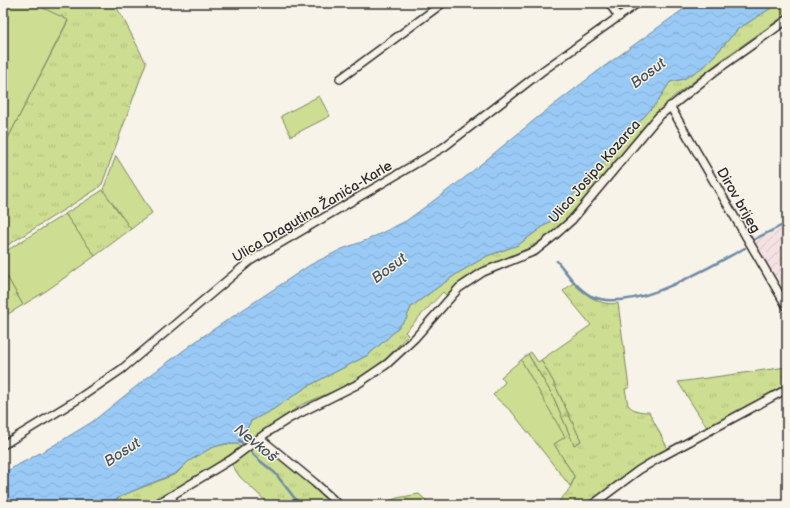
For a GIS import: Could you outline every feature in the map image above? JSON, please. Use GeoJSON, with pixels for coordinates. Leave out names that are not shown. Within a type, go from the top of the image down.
{"type":"FeatureCollection","features":[{"type":"Feature","properties":{"kind":"street"},"geometry":{"type":"LineString","coordinates":[[340,79],[443,3]]}},
{"type":"Feature","properties":{"kind":"street"},"geometry":{"type":"LineString","coordinates":[[609,3],[619,17]]}},
{"type":"Feature","properties":{"kind":"street","name":"Ulica Dragutina Žanića-Karle"},"geometry":{"type":"LineString","coordinates":[[3,445],[75,401],[122,369],[250,261],[444,148],[541,72],[638,3]]}},
{"type":"Feature","properties":{"kind":"street","name":"Ulica Josipa Kozarca"},"geometry":{"type":"LineString","coordinates":[[154,505],[171,496],[306,410],[356,385],[387,364],[415,338],[459,288],[483,272],[535,251],[572,220],[658,117],[670,106],[740,53],[787,20]]}},
{"type":"Feature","properties":{"kind":"street","name":"Dirov brijeg"},"geometry":{"type":"LineString","coordinates":[[670,106],[787,307]]}},
{"type":"Feature","properties":{"kind":"street"},"geometry":{"type":"LineString","coordinates":[[592,505],[639,470],[659,458],[787,389]]}},
{"type":"Feature","properties":{"kind":"street"},"geometry":{"type":"LineString","coordinates":[[260,438],[315,483],[339,505]]}},
{"type":"Feature","properties":{"kind":"street"},"geometry":{"type":"LineString","coordinates":[[171,496],[175,505]]}},
{"type":"Feature","properties":{"kind":"shaded area"},"geometry":{"type":"Polygon","coordinates":[[[787,226],[787,302],[753,242],[787,226]]]}},
{"type":"Feature","properties":{"kind":"green space"},"geometry":{"type":"Polygon","coordinates":[[[3,3],[33,3],[68,20],[8,138],[3,135],[3,3]]]}},
{"type":"Feature","properties":{"kind":"green space"},"geometry":{"type":"Polygon","coordinates":[[[48,3],[114,3],[146,63],[102,184],[97,189],[3,248],[3,151],[8,138],[68,21],[44,9],[48,3]]]}},
{"type":"Feature","properties":{"kind":"green space"},"geometry":{"type":"Polygon","coordinates":[[[779,3],[787,3],[787,14],[727,56],[672,98],[646,124],[577,208],[553,233],[529,248],[481,269],[464,279],[446,295],[443,292],[405,332],[408,335],[387,358],[369,372],[341,388],[301,405],[249,441],[245,437],[245,432],[251,421],[272,410],[308,386],[368,355],[390,336],[406,319],[411,307],[458,273],[487,256],[518,245],[563,212],[568,200],[586,182],[657,102],[670,82],[684,79],[715,55],[738,29],[779,3]]]}},
{"type":"Feature","properties":{"kind":"green space"},"geometry":{"type":"Polygon","coordinates":[[[319,96],[330,116],[291,136],[281,116],[319,96]]]}},
{"type":"Feature","properties":{"kind":"green space"},"geometry":{"type":"Polygon","coordinates":[[[116,156],[152,213],[131,229],[103,190],[116,156]]]}},
{"type":"Feature","properties":{"kind":"green space"},"geometry":{"type":"Polygon","coordinates":[[[103,190],[131,229],[95,256],[65,214],[103,190]]]}},
{"type":"Feature","properties":{"kind":"green space"},"geometry":{"type":"Polygon","coordinates":[[[65,214],[95,256],[46,291],[23,305],[3,269],[3,253],[65,214]]]}},
{"type":"Feature","properties":{"kind":"green space"},"geometry":{"type":"Polygon","coordinates":[[[3,269],[23,305],[3,317],[3,269]]]}},
{"type":"Feature","properties":{"kind":"green space"},"geometry":{"type":"Polygon","coordinates":[[[573,283],[593,299],[611,304],[618,303],[629,388],[625,389],[628,405],[637,411],[649,412],[669,451],[617,483],[588,505],[563,505],[559,501],[567,493],[574,476],[554,444],[564,437],[521,360],[528,354],[553,396],[574,445],[581,441],[554,383],[541,360],[591,325],[563,291],[573,283]]]}},
{"type":"Feature","properties":{"kind":"green space"},"geometry":{"type":"Polygon","coordinates":[[[531,352],[538,362],[541,360],[554,383],[581,441],[574,445],[553,396],[528,354],[531,352]]]}},
{"type":"Feature","properties":{"kind":"green space"},"geometry":{"type":"Polygon","coordinates":[[[521,360],[565,437],[554,444],[574,476],[570,486],[512,412],[493,395],[505,382],[501,377],[521,360]]]}},
{"type":"Feature","properties":{"kind":"green space"},"geometry":{"type":"Polygon","coordinates":[[[787,367],[787,387],[708,429],[678,382],[787,367]]]}},
{"type":"Feature","properties":{"kind":"green space"},"geometry":{"type":"Polygon","coordinates":[[[261,442],[334,505],[270,505],[240,477],[230,462],[261,442]]]}},
{"type":"Feature","properties":{"kind":"green space"},"geometry":{"type":"Polygon","coordinates":[[[224,444],[238,444],[241,447],[188,483],[146,505],[105,505],[128,493],[176,474],[189,461],[211,448],[224,444]]]}},
{"type":"Feature","properties":{"kind":"green space"},"geometry":{"type":"Polygon","coordinates":[[[419,494],[431,505],[380,505],[397,498],[419,494]]]}},
{"type":"Feature","properties":{"kind":"water","name":"Bosut"},"geometry":{"type":"Polygon","coordinates":[[[692,3],[779,3],[738,29],[705,66],[684,79],[670,82],[657,102],[586,182],[568,200],[563,212],[518,245],[487,256],[458,273],[427,295],[411,307],[406,319],[390,336],[368,355],[308,386],[272,410],[251,421],[245,432],[245,437],[238,444],[224,444],[211,448],[189,461],[176,473],[128,493],[105,505],[3,505],[3,473],[51,447],[92,422],[148,377],[199,339],[310,265],[342,249],[367,240],[406,221],[463,179],[538,117],[602,68],[692,3]]]}},
{"type":"Feature","properties":{"kind":"waterway"},"geometry":{"type":"LineString","coordinates":[[753,240],[787,223]]}},
{"type":"Feature","properties":{"kind":"waterway"},"geometry":{"type":"LineString","coordinates":[[557,261],[568,276],[591,296],[608,300],[627,299],[648,294],[691,277],[745,248]]}},
{"type":"Feature","properties":{"kind":"waterway","name":"Nevkoš"},"geometry":{"type":"LineString","coordinates":[[239,440],[259,460],[275,473],[300,505]]}}]}
